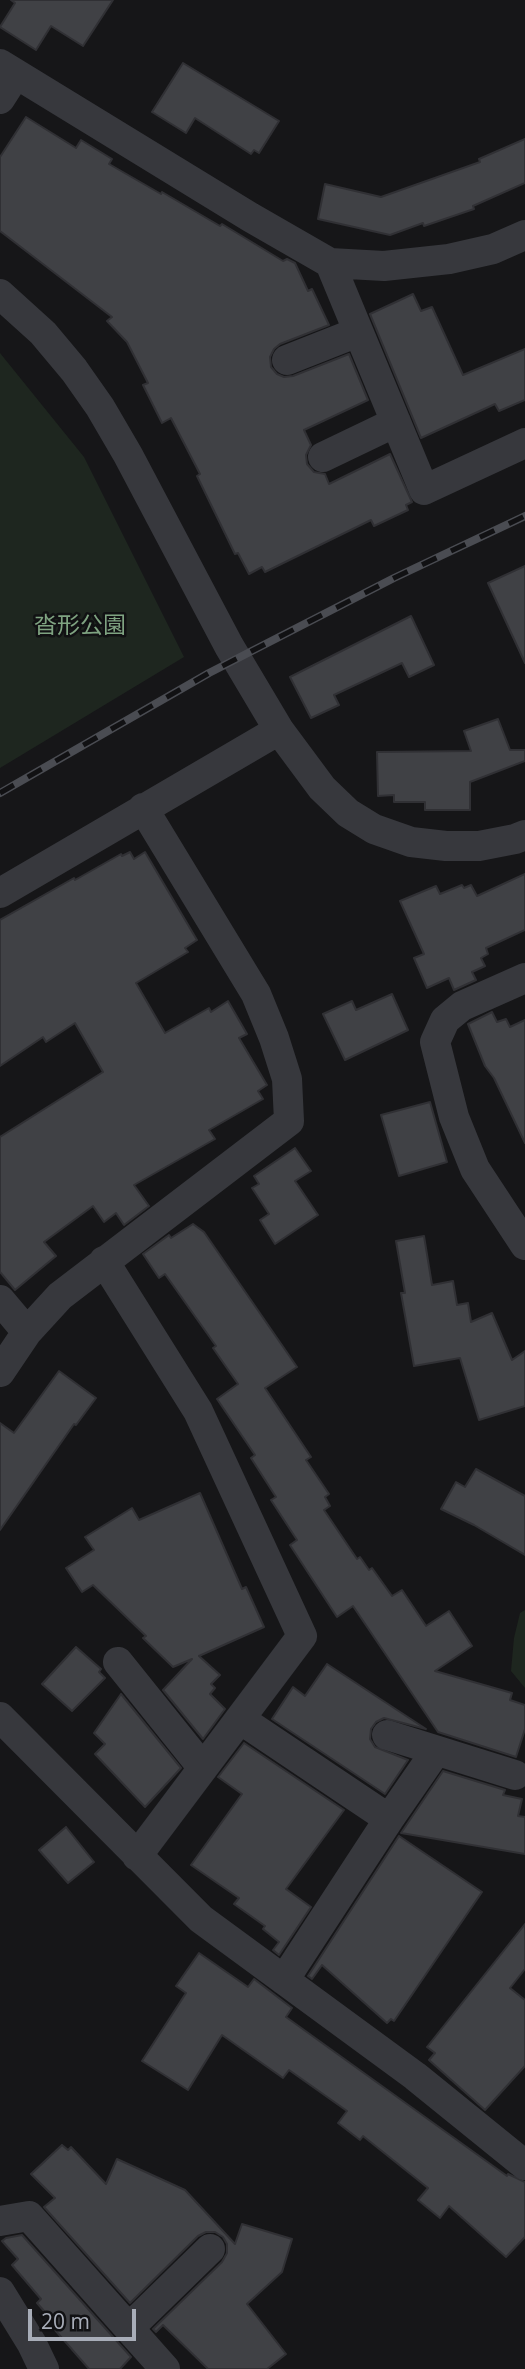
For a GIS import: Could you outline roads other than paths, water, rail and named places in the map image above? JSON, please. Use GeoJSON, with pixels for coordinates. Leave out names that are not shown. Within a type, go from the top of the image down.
{"type":"FeatureCollection","features":[{"type":"Feature","properties":{"kind":"street"},"geometry":{"type":"LineString","coordinates":[[0,99],[8,69],[330,263],[384,266],[449,259],[493,249],[525,235]]}},
{"type":"Feature","properties":{"kind":"street"},"geometry":{"type":"LineString","coordinates":[[330,263],[424,490],[525,443]]}},
{"type":"Feature","properties":{"kind":"street"},"geometry":{"type":"LineString","coordinates":[[0,295],[43,333],[100,407],[128,454],[229,646],[279,730],[322,788],[348,813],[374,829],[411,842],[479,846],[525,835]]}},
{"type":"Feature","properties":{"kind":"street"},"geometry":{"type":"LineString","coordinates":[[288,360],[358,332]]}},
{"type":"Feature","properties":{"kind":"street"},"geometry":{"type":"LineString","coordinates":[[323,457],[396,422]]}},
{"type":"Feature","properties":{"kind":"street"},"geometry":{"type":"LineString","coordinates":[[0,893],[279,730]]}},
{"type":"Feature","properties":{"kind":"street"},"geometry":{"type":"LineString","coordinates":[[0,1372],[27,1332],[60,1296],[289,1121],[286,1079],[274,1038],[256,994],[143,808]]}},
{"type":"Feature","properties":{"kind":"street"},"geometry":{"type":"LineString","coordinates":[[525,978],[462,1006],[445,1020],[435,1042],[454,1117],[475,1169],[525,1245]]}},
{"type":"Feature","properties":{"kind":"street"},"geometry":{"type":"LineString","coordinates":[[104,1261],[198,1411],[302,1636],[137,1856]]}},
{"type":"Feature","properties":{"kind":"street"},"geometry":{"type":"LineString","coordinates":[[0,1300],[27,1332]]}},
{"type":"Feature","properties":{"kind":"street"},"geometry":{"type":"LineString","coordinates":[[118,1662],[203,1768]]}},
{"type":"Feature","properties":{"kind":"street"},"geometry":{"type":"LineString","coordinates":[[0,1717],[201,1919],[415,2076],[525,2165]]}},
{"type":"Feature","properties":{"kind":"street"},"geometry":{"type":"LineString","coordinates":[[240,1718],[389,1819]]}},
{"type":"Feature","properties":{"kind":"street"},"geometry":{"type":"LineString","coordinates":[[387,1735],[515,1775]]}},
{"type":"Feature","properties":{"kind":"street"},"geometry":{"type":"LineString","coordinates":[[284,1980],[436,1752]]}},
{"type":"Feature","properties":{"kind":"street"},"geometry":{"type":"LineString","coordinates":[[0,2221],[29,2216],[165,2369]]}},
{"type":"Feature","properties":{"kind":"street"},"geometry":{"type":"LineString","coordinates":[[129,2328],[210,2249]]}},
{"type":"Feature","properties":{"kind":"street"},"geometry":{"type":"LineString","coordinates":[[0,2292],[44,2369]]}},
{"type":"Feature","properties":{"kind":"railway"},"geometry":{"type":"LineString","coordinates":[[0,793],[209,673],[394,578],[525,516]]}},
{"type":"Feature","properties":{"kind":"park label","name":"沓形公園"},"geometry":{"type":"Point","coordinates":[80,626]}}]}
